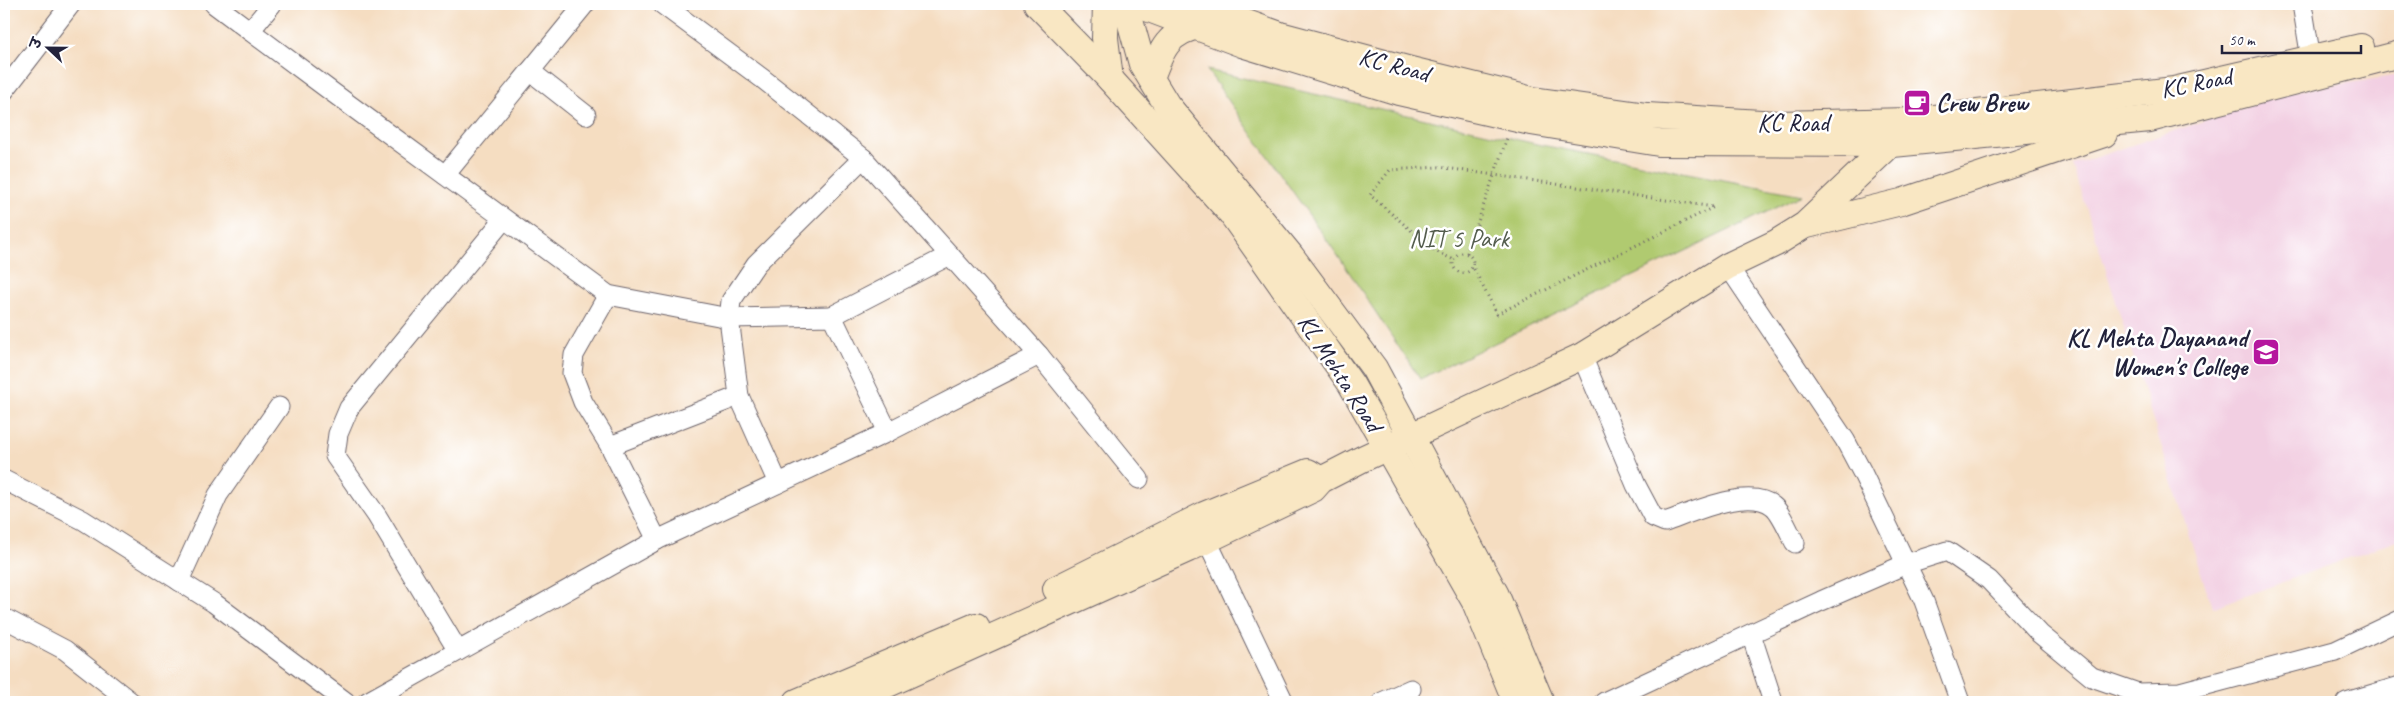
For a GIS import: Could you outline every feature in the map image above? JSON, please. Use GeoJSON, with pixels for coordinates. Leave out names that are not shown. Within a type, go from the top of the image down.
{"type":"FeatureCollection","features":[{"type":"Feature","properties":{"kind":"street"},"geometry":{"type":"LineString","coordinates":[[4,91],[71,4]]}},
{"type":"Feature","properties":{"kind":"street"},"geometry":{"type":"LineString","coordinates":[[214,4],[608,295],[729,318],[832,316],[950,255]]}},
{"type":"Feature","properties":{"kind":"street"},"geometry":{"type":"LineString","coordinates":[[250,31],[272,4]]}},
{"type":"Feature","properties":{"kind":"street"},"geometry":{"type":"LineString","coordinates":[[445,176],[585,4]]}},
{"type":"Feature","properties":{"kind":"street"},"geometry":{"type":"LineString","coordinates":[[662,4],[763,79],[863,158],[1039,355],[1139,480]]}},
{"type":"Feature","properties":{"kind":"street","name":"KL Mehta Road"},"geometry":{"type":"LineString","coordinates":[[1037,4],[1110,79],[1231,213],[1351,384],[1476,602],[1516,702]]}},
{"type":"Feature","properties":{"kind":"street"},"geometry":{"type":"LineString","coordinates":[[1106,4],[1105,38],[1110,79]]}},
{"type":"Feature","properties":{"kind":"street","name":"KL Mehta Road"},"geometry":{"type":"LineString","coordinates":[[1129,4],[1128,13],[1142,64],[1167,105],[1291,256],[1368,360],[1496,595],[1541,702]]}},
{"type":"Feature","properties":{"kind":"street"},"geometry":{"type":"LineString","coordinates":[[1136,4],[1197,15],[1242,44],[1399,92],[1513,118],[1659,143],[1893,144],[2150,119]]}},
{"type":"Feature","properties":{"kind":"street"},"geometry":{"type":"LineString","coordinates":[[2302,4],[2312,67]]}},
{"type":"Feature","properties":{"kind":"street"},"geometry":{"type":"LineString","coordinates":[[1151,78],[1160,54],[1170,39],[1187,28],[1197,15]]}},
{"type":"Feature","properties":{"kind":"street","name":"KC Road"},"geometry":{"type":"LineString","coordinates":[[1197,15],[1533,100],[1647,116],[1777,124],[1909,121],[2174,90],[2312,67],[2400,39]]}},
{"type":"Feature","properties":{"kind":"street"},"geometry":{"type":"LineString","coordinates":[[1805,225],[1901,202],[2312,67],[2400,54]]}},
{"type":"Feature","properties":{"kind":"street"},"geometry":{"type":"LineString","coordinates":[[530,71],[586,115]]}},
{"type":"Feature","properties":{"kind":"street"},"geometry":{"type":"LineString","coordinates":[[848,702],[1201,529],[1308,472],[1321,480],[1582,356],[1728,266],[1776,243],[1805,225],[1893,144],[1909,121]]}},
{"type":"Feature","properties":{"kind":"street"},"geometry":{"type":"LineString","coordinates":[[778,483],[738,396],[729,318],[731,301],[756,264],[863,158]]}},
{"type":"Feature","properties":{"kind":"street"},"geometry":{"type":"LineString","coordinates":[[458,651],[377,516],[335,456],[338,434],[349,408],[504,219]]}},
{"type":"Feature","properties":{"kind":"street"},"geometry":{"type":"LineString","coordinates":[[1728,266],[1845,440],[1924,601],[1960,702]]}},
{"type":"Feature","properties":{"kind":"street"},"geometry":{"type":"LineString","coordinates":[[608,295],[574,355],[572,373],[583,402],[610,446],[657,540]]}},
{"type":"Feature","properties":{"kind":"street"},"geometry":{"type":"LineString","coordinates":[[832,316],[888,432]]}},
{"type":"Feature","properties":{"kind":"street"},"geometry":{"type":"LineString","coordinates":[[366,702],[657,540],[888,432],[1039,355]]}},
{"type":"Feature","properties":{"kind":"street"},"geometry":{"type":"LineString","coordinates":[[1582,356],[1636,485],[1653,517],[1665,522],[1731,500],[1756,498],[1774,506],[1795,543]]}},
{"type":"Feature","properties":{"kind":"street"},"geometry":{"type":"LineString","coordinates":[[610,446],[738,396]]}},
{"type":"Feature","properties":{"kind":"street"},"geometry":{"type":"LineString","coordinates":[[179,581],[218,495],[279,407]]}},
{"type":"Feature","properties":{"kind":"street"},"geometry":{"type":"LineString","coordinates":[[4,480],[83,520],[214,603],[346,702]]}},
{"type":"Feature","properties":{"kind":"street"},"geometry":{"type":"LineString","coordinates":[[799,702],[968,630],[1094,571],[1201,529]]}},
{"type":"Feature","properties":{"kind":"street"},"geometry":{"type":"LineString","coordinates":[[1201,529],[1284,702]]}},
{"type":"Feature","properties":{"kind":"street"},"geometry":{"type":"LineString","coordinates":[[1604,702],[1821,601],[1906,564],[1947,552],[1989,580],[2040,634],[2092,677],[2138,693],[2180,692],[2334,651],[2400,620]]}},
{"type":"Feature","properties":{"kind":"street"},"geometry":{"type":"LineString","coordinates":[[4,618],[65,650],[131,702]]}},
{"type":"Feature","properties":{"kind":"street"},"geometry":{"type":"LineString","coordinates":[[1752,634],[1773,702]]}},
{"type":"Feature","properties":{"kind":"street"},"geometry":{"type":"LineString","coordinates":[[2346,702],[2400,686]]}},
{"type":"Feature","properties":{"kind":"street"},"geometry":{"type":"LineString","coordinates":[[1382,702],[1411,689]]}},
{"type":"Feature","properties":{"kind":"path"},"geometry":{"type":"LineString","coordinates":[[1467,253],[1513,118]]}},
{"type":"Feature","properties":{"kind":"path"},"geometry":{"type":"LineString","coordinates":[[1439,167],[1714,207],[1497,314],[1473,267],[1473,258],[1467,253],[1458,253],[1452,259],[1435,251],[1370,195],[1390,170],[1439,167]]}},
{"type":"Feature","properties":{"kind":"path"},"geometry":{"type":"LineString","coordinates":[[1452,259],[1453,267],[1458,273],[1467,273],[1473,267]]}},
{"type":"Feature","properties":{"kind":"shaded area","name":"KL Mehta Dayanand Women's College"},"geometry":{"type":"Polygon","coordinates":[[[2400,75],[2400,539],[2212,608],[2073,165],[2289,92],[2400,75]]]}},
{"type":"Feature","properties":{"kind":"green space","name":"NIT 5 Park"},"geometry":{"type":"Polygon","coordinates":[[[1207,70],[1541,145],[1802,195],[1420,379],[1343,263],[1207,70]]]}},
{"type":"Feature","properties":{"kind":"place","name":"Crew Brew"},"geometry":{"type":"Point","coordinates":[1917,103]}},
{"type":"Feature","properties":{"kind":"place","name":"KL Mehta Dayanand Women's College"},"geometry":{"type":"Point","coordinates":[2266,352]}}]}
